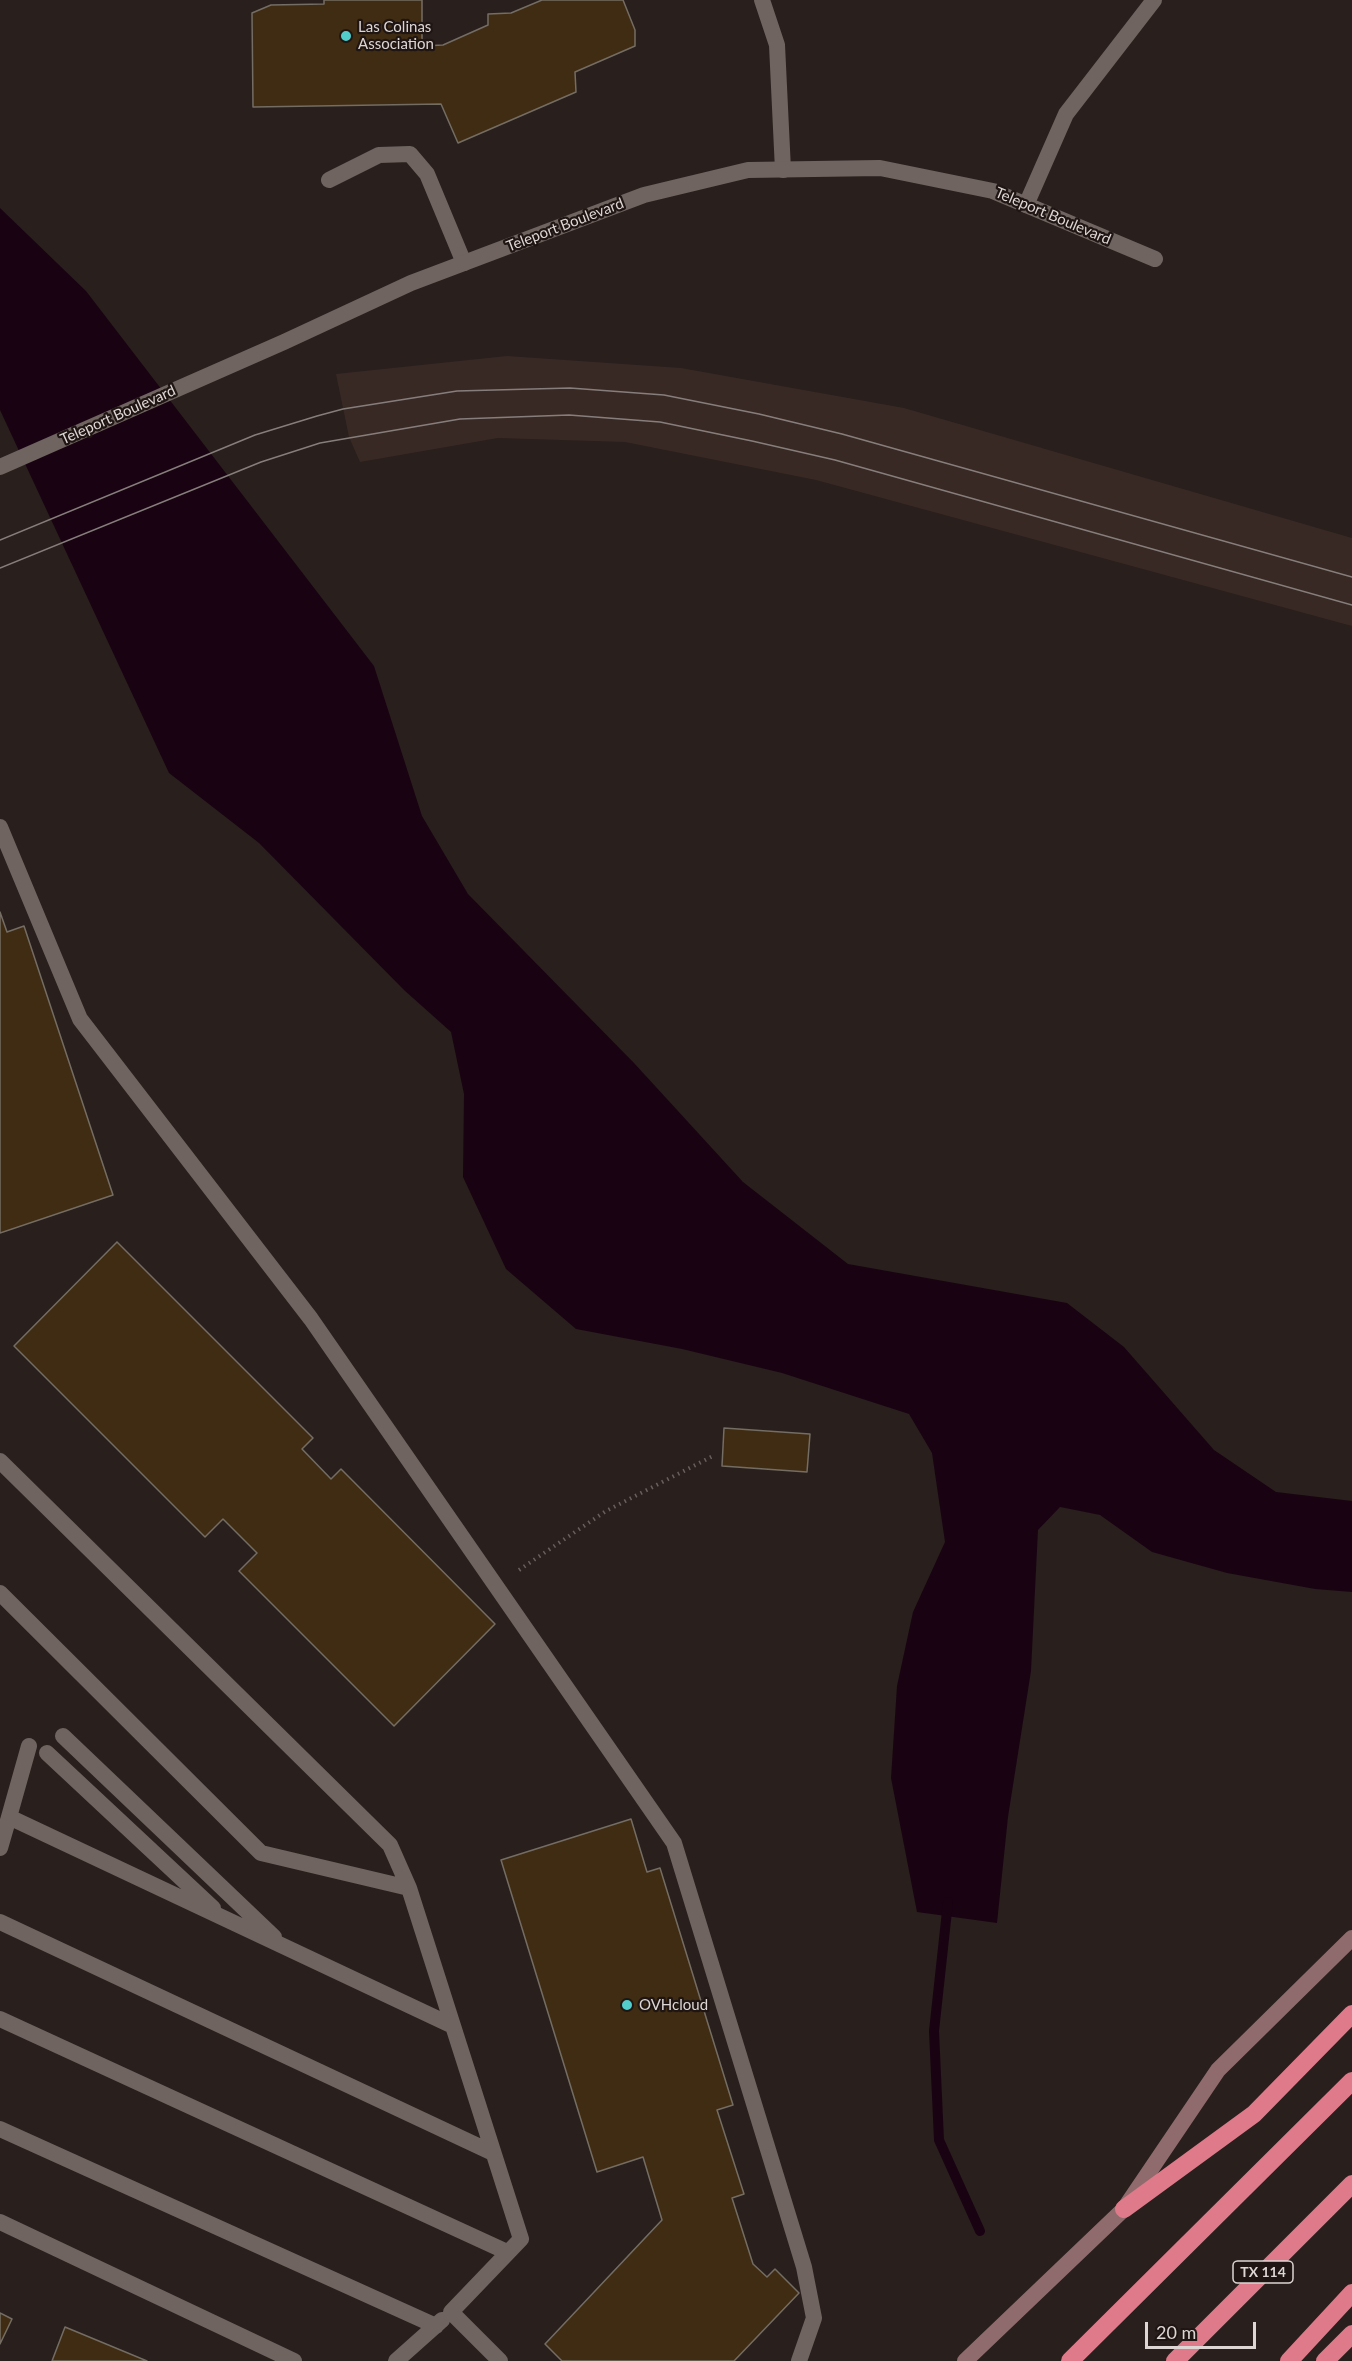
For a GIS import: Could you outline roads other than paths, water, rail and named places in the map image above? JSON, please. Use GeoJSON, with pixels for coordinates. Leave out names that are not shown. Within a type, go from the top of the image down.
{"type":"FeatureCollection","features":[{"type":"Feature","properties":{"kind":"highway"},"geometry":{"type":"LineString","coordinates":[[1124,2209],[1254,2114],[1352,2014]]}},
{"type":"Feature","properties":{"kind":"highway"},"geometry":{"type":"LineString","coordinates":[[1070,2361],[1352,2081]]}},
{"type":"Feature","properties":{"kind":"highway","name":"TX 114"},"geometry":{"type":"LineString","coordinates":[[1175,2361],[1352,2184]]}},
{"type":"Feature","properties":{"kind":"highway"},"geometry":{"type":"LineString","coordinates":[[1289,2361],[1352,2293]]}},
{"type":"Feature","properties":{"kind":"highway"},"geometry":{"type":"LineString","coordinates":[[1324,2361],[1352,2334]]}},
{"type":"Feature","properties":{"kind":"main road"},"geometry":{"type":"LineString","coordinates":[[965,2361],[1124,2209],[1218,2070],[1352,1938]]}},
{"type":"Feature","properties":{"kind":"street"},"geometry":{"type":"LineString","coordinates":[[762,0],[777,45],[783,170]]}},
{"type":"Feature","properties":{"kind":"street"},"geometry":{"type":"LineString","coordinates":[[1026,204],[1066,114],[1154,0]]}},
{"type":"Feature","properties":{"kind":"street"},"geometry":{"type":"LineString","coordinates":[[329,180],[379,155],[410,154],[427,174],[464,262]]}},
{"type":"Feature","properties":{"kind":"street","name":"Teleport Boulevard"},"geometry":{"type":"LineString","coordinates":[[0,467],[284,342],[411,283],[644,195],[748,170],[880,168],[993,191],[1155,260]]}},
{"type":"Feature","properties":{"kind":"street"},"geometry":{"type":"LineString","coordinates":[[0,827],[80,1019],[311,1319],[674,1843],[804,2267],[814,2318],[799,2361]]}},
{"type":"Feature","properties":{"kind":"street"},"geometry":{"type":"LineString","coordinates":[[0,1461],[390,1845],[409,1888],[521,2239],[451,2312],[396,2361]]}},
{"type":"Feature","properties":{"kind":"street"},"geometry":{"type":"LineString","coordinates":[[0,1593],[261,1853],[409,1888]]}},
{"type":"Feature","properties":{"kind":"street"},"geometry":{"type":"LineString","coordinates":[[63,1736],[284,1946]]}},
{"type":"Feature","properties":{"kind":"street"},"geometry":{"type":"LineString","coordinates":[[0,1848],[29,1746]]}},
{"type":"Feature","properties":{"kind":"street"},"geometry":{"type":"LineString","coordinates":[[47,1753],[224,1919]]}},
{"type":"Feature","properties":{"kind":"street"},"geometry":{"type":"LineString","coordinates":[[9,1817],[453,2026]]}},
{"type":"Feature","properties":{"kind":"street"},"geometry":{"type":"LineString","coordinates":[[0,1922],[493,2153]]}},
{"type":"Feature","properties":{"kind":"street"},"geometry":{"type":"LineString","coordinates":[[0,2019],[507,2252]]}},
{"type":"Feature","properties":{"kind":"street"},"geometry":{"type":"LineString","coordinates":[[0,2129],[436,2326]]}},
{"type":"Feature","properties":{"kind":"street"},"geometry":{"type":"LineString","coordinates":[[0,2222],[294,2361]]}},
{"type":"Feature","properties":{"kind":"street"},"geometry":{"type":"LineString","coordinates":[[451,2312],[500,2361]]}},
{"type":"Feature","properties":{"kind":"waterway"},"geometry":{"type":"LineString","coordinates":[[948,1902],[934,2031],[939,2140],[980,2231]]}},
{"type":"Feature","properties":{"kind":"tram line"},"geometry":{"type":"LineString","coordinates":[[0,540],[255,435],[343,409],[457,391],[570,388],[664,395],[842,434],[1352,577]]}},
{"type":"Feature","properties":{"kind":"tram line"},"geometry":{"type":"LineString","coordinates":[[0,568],[261,462],[320,443],[460,419],[569,415],[660,422],[835,460],[1352,605]]}},
{"type":"Feature","properties":{"kind":"place","name":"Las Colinas Association"},"geometry":{"type":"Point","coordinates":[346,36]}},
{"type":"Feature","properties":{"kind":"place","name":"OVHcloud"},"geometry":{"type":"Point","coordinates":[627,2005]}}]}
